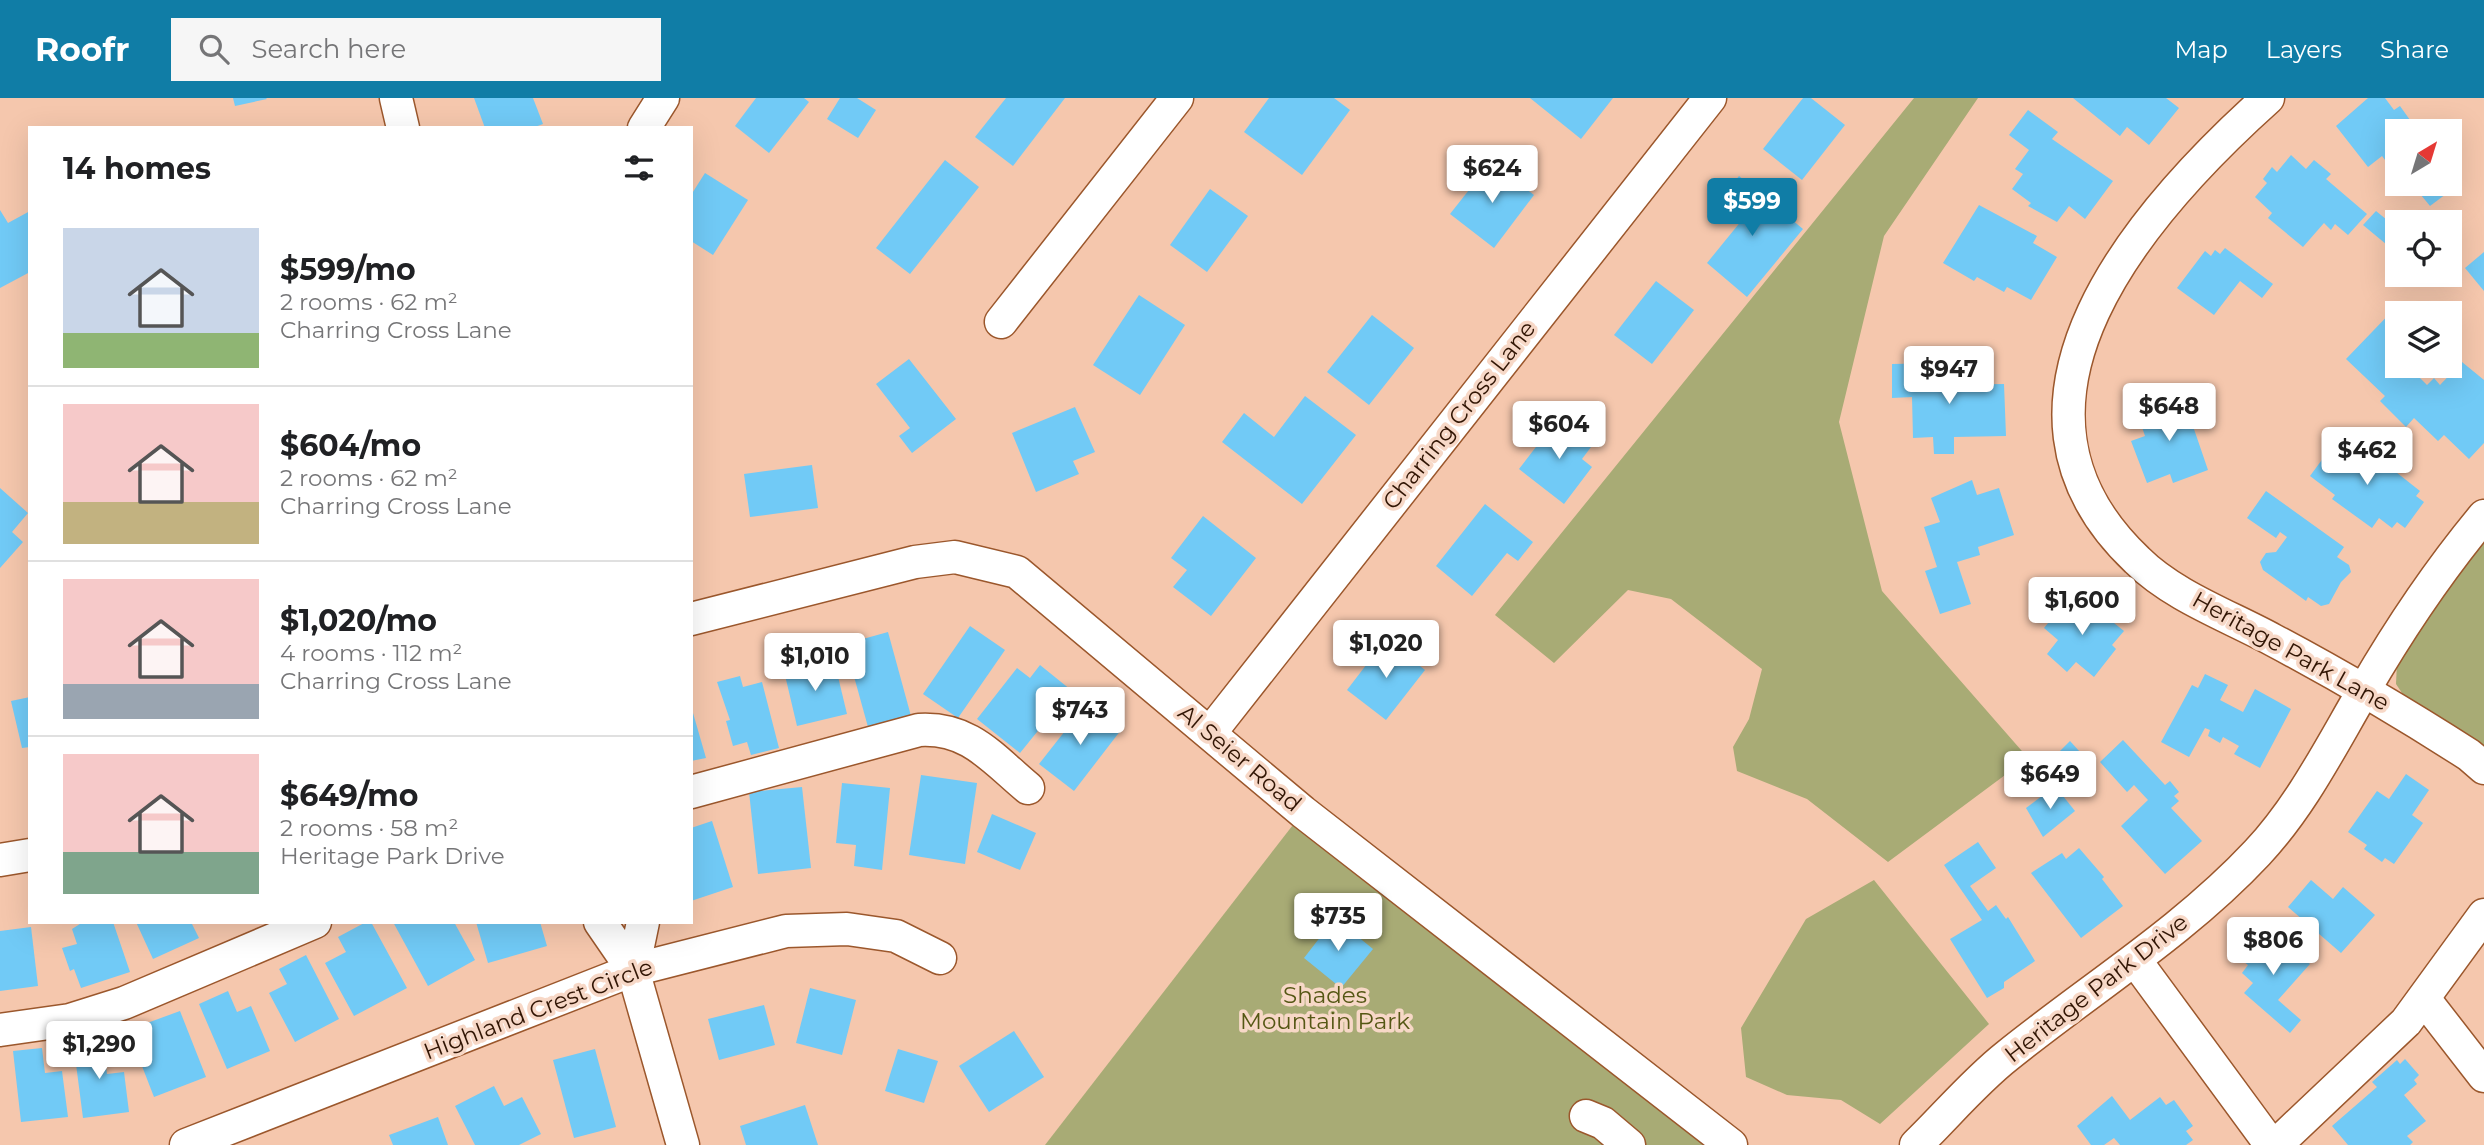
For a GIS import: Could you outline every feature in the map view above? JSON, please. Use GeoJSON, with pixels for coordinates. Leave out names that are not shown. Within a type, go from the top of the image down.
{"type":"FeatureCollection","features":[{"type":"Feature","properties":{"kind":"street"},"geometry":{"type":"LineString","coordinates":[[396,98],[403,126]]}},
{"type":"Feature","properties":{"kind":"street"},"geometry":{"type":"LineString","coordinates":[[645,126],[663,98]]}},
{"type":"Feature","properties":{"kind":"street"},"geometry":{"type":"LineString","coordinates":[[1001,322],[1177,98]]}},
{"type":"Feature","properties":{"kind":"street","name":"Charring Cross Lane"},"geometry":{"type":"LineString","coordinates":[[1210,733],[1710,98]]}},
{"type":"Feature","properties":{"kind":"street","name":"Heritage Park Lane"},"geometry":{"type":"LineString","coordinates":[[2268,98],[2187,176],[2108,280],[2085,325],[2074,363],[2069,404],[2072,450],[2084,486],[2104,521],[2137,561],[2192,597],[2365,689],[2469,755],[2484,768]]}},
{"type":"Feature","properties":{"kind":"street","name":"Heritage Park Drive"},"geometry":{"type":"LineString","coordinates":[[1916,1145],[2005,1058],[2135,960],[2214,895],[2258,852],[2319,769],[2365,689],[2448,559],[2484,516]]}},
{"type":"Feature","properties":{"kind":"street","name":"Al Seier Road"},"geometry":{"type":"LineString","coordinates":[[693,618],[915,562],[956,557],[1017,572],[1303,812],[1731,1145]]}},
{"type":"Feature","properties":{"kind":"street"},"geometry":{"type":"LineString","coordinates":[[693,791],[919,730],[943,729],[964,736],[1028,788]]}},
{"type":"Feature","properties":{"kind":"street"},"geometry":{"type":"LineString","coordinates":[[0,860],[28,855]]}},
{"type":"Feature","properties":{"kind":"street"},"geometry":{"type":"LineString","coordinates":[[2135,960],[2273,1145],[2374,1055],[2425,1000],[2484,915]]}},
{"type":"Feature","properties":{"kind":"street"},"geometry":{"type":"LineString","coordinates":[[0,1030],[70,1020],[124,1003],[310,924]]}},
{"type":"Feature","properties":{"kind":"street"},"geometry":{"type":"LineString","coordinates":[[601,924],[633,970],[683,1145]]}},
{"type":"Feature","properties":{"kind":"street"},"geometry":{"type":"LineString","coordinates":[[633,970],[643,924]]}},
{"type":"Feature","properties":{"kind":"street","name":"Highland Crest Circle"},"geometry":{"type":"LineString","coordinates":[[186,1145],[633,970],[786,931],[846,929],[896,936],[940,958]]}},
{"type":"Feature","properties":{"kind":"street"},"geometry":{"type":"LineString","coordinates":[[2425,1000],[2484,1076]]}},
{"type":"Feature","properties":{"kind":"street"},"geometry":{"type":"LineString","coordinates":[[1586,1116],[1604,1124],[1629,1145]]}},
{"type":"Feature","properties":{"kind":"green space"},"geometry":{"type":"Polygon","coordinates":[[[1914,98],[1978,98],[1884,236],[1839,422],[1882,591],[2028,758],[1888,862],[1807,799],[1737,771],[1733,747],[1749,719],[1762,669],[1671,599],[1628,590],[1554,663],[1495,615],[1914,98]]]}},
{"type":"Feature","properties":{"kind":"green space"},"geometry":{"type":"Polygon","coordinates":[[[2484,540],[2484,753],[2404,696],[2396,684],[2397,662],[2434,604],[2484,540]]]}},
{"type":"Feature","properties":{"kind":"green space","name":"Shades Mountain Park"},"geometry":{"type":"Polygon","coordinates":[[[1303,812],[1704,1145],[1045,1145],[1303,812]]]}},
{"type":"Feature","properties":{"kind":"green space"},"geometry":{"type":"Polygon","coordinates":[[[1874,880],[1989,1024],[1880,1124],[1841,1100],[1787,1095],[1746,1077],[1741,1028],[1806,919],[1874,880]]]}},
{"type":"Feature","properties":{"kind":"building"},"geometry":{"type":"Polygon","coordinates":[[[233,98],[266,98],[267,99],[235,106],[233,98]]]}},
{"type":"Feature","properties":{"kind":"building"},"geometry":{"type":"Polygon","coordinates":[[[474,98],[533,98],[543,124],[538,126],[484,126],[474,98]]]}},
{"type":"Feature","properties":{"kind":"building"},"geometry":{"type":"Polygon","coordinates":[[[756,98],[804,98],[809,102],[769,153],[735,126],[756,98]]]}},
{"type":"Feature","properties":{"kind":"building"},"geometry":{"type":"Polygon","coordinates":[[[840,98],[857,98],[876,110],[858,138],[827,119],[840,98]]]}},
{"type":"Feature","properties":{"kind":"building"},"geometry":{"type":"Polygon","coordinates":[[[1006,98],[1065,98],[1013,166],[975,137],[1006,98]]]}},
{"type":"Feature","properties":{"kind":"building"},"geometry":{"type":"Polygon","coordinates":[[[1269,98],[1334,98],[1350,110],[1302,175],[1244,132],[1269,98]]]}},
{"type":"Feature","properties":{"kind":"building"},"geometry":{"type":"Polygon","coordinates":[[[1530,98],[1613,98],[1581,139],[1530,98]]]}},
{"type":"Feature","properties":{"kind":"building"},"geometry":{"type":"Polygon","coordinates":[[[1803,98],[1811,98],[1845,125],[1802,180],[1763,149],[1803,98]]]}},
{"type":"Feature","properties":{"kind":"building"},"geometry":{"type":"Polygon","coordinates":[[[2073,98],[2166,98],[2179,108],[2149,145],[2127,127],[2120,136],[2073,98]]]}},
{"type":"Feature","properties":{"kind":"building"},"geometry":{"type":"Polygon","coordinates":[[[2368,98],[2385,98],[2394,110],[2400,106],[2409,119],[2385,119],[2385,160],[2382,156],[2368,167],[2336,126],[2368,98]]]}},
{"type":"Feature","properties":{"kind":"building"},"geometry":{"type":"Polygon","coordinates":[[[2028,110],[2058,132],[2052,139],[2113,181],[2085,219],[2069,206],[2057,222],[2028,206],[2031,203],[2012,189],[2023,174],[2015,169],[2029,150],[2009,135],[2028,110]]]}},
{"type":"Feature","properties":{"kind":"building"},"geometry":{"type":"Polygon","coordinates":[[[2291,155],[2306,169],[2314,160],[2331,174],[2326,179],[2367,214],[2348,235],[2335,224],[2331,230],[2324,223],[2303,247],[2268,218],[2272,213],[2255,197],[2267,183],[2263,179],[2272,167],[2277,172],[2291,155]]]}},
{"type":"Feature","properties":{"kind":"building"},"geometry":{"type":"Polygon","coordinates":[[[945,160],[979,187],[910,274],[876,248],[945,160]]]}},
{"type":"Feature","properties":{"kind":"building"},"geometry":{"type":"Polygon","coordinates":[[[1491,162],[1534,195],[1494,248],[1450,214],[1491,162]]]}},
{"type":"Feature","properties":{"kind":"building"},"geometry":{"type":"Polygon","coordinates":[[[705,173],[748,200],[713,255],[693,242],[693,192],[705,173]]]}},
{"type":"Feature","properties":{"kind":"building"},"geometry":{"type":"Polygon","coordinates":[[[1739,176],[1803,229],[1747,297],[1707,263],[1742,220],[1719,201],[1739,176]]]}},
{"type":"Feature","properties":{"kind":"building"},"geometry":{"type":"Polygon","coordinates":[[[1210,189],[1248,216],[1207,272],[1170,245],[1210,189]]]}},
{"type":"Feature","properties":{"kind":"building"},"geometry":{"type":"Polygon","coordinates":[[[2422,196],[2443,196],[2430,206],[2422,196]]]}},
{"type":"Feature","properties":{"kind":"building"},"geometry":{"type":"Polygon","coordinates":[[[1979,205],[2037,236],[2033,243],[2057,257],[2031,300],[2007,287],[2004,292],[1977,277],[1974,281],[1943,263],[1979,205]]]}},
{"type":"Feature","properties":{"kind":"building"},"geometry":{"type":"Polygon","coordinates":[[[0,210],[8,223],[28,212],[28,273],[0,288],[0,210]]]}},
{"type":"Feature","properties":{"kind":"building"},"geometry":{"type":"Polygon","coordinates":[[[2376,211],[2385,218],[2385,243],[2363,225],[2376,211]]]}},
{"type":"Feature","properties":{"kind":"building"},"geometry":{"type":"Polygon","coordinates":[[[2225,248],[2273,284],[2262,298],[2240,281],[2214,315],[2177,288],[2205,251],[2211,256],[2215,250],[2220,254],[2225,248]]]}},
{"type":"Feature","properties":{"kind":"building"},"geometry":{"type":"Polygon","coordinates":[[[2484,252],[2484,291],[2465,268],[2484,252]]]}},
{"type":"Feature","properties":{"kind":"building"},"geometry":{"type":"Polygon","coordinates":[[[1656,281],[1694,310],[1652,364],[1614,335],[1656,281]]]}},
{"type":"Feature","properties":{"kind":"building"},"geometry":{"type":"Polygon","coordinates":[[[1139,295],[1185,325],[1140,395],[1093,365],[1139,295]]]}},
{"type":"Feature","properties":{"kind":"building"},"geometry":{"type":"Polygon","coordinates":[[[1372,315],[1414,348],[1369,405],[1327,372],[1372,315]]]}},
{"type":"Feature","properties":{"kind":"building"},"geometry":{"type":"Polygon","coordinates":[[[2385,318],[2385,378],[2420,378],[2427,385],[2434,378],[2440,385],[2447,378],[2462,378],[2462,362],[2484,380],[2484,443],[2469,459],[2444,435],[2438,441],[2414,418],[2406,427],[2380,401],[2385,396],[2346,359],[2385,318]]]}},
{"type":"Feature","properties":{"kind":"building"},"geometry":{"type":"Polygon","coordinates":[[[909,359],[956,419],[912,453],[899,436],[910,428],[876,384],[909,359]]]}},
{"type":"Feature","properties":{"kind":"building"},"geometry":{"type":"Polygon","coordinates":[[[1939,363],[1940,385],[2004,384],[2006,436],[1954,437],[1954,454],[1934,454],[1933,437],[1913,438],[1912,397],[1892,398],[1892,364],[1939,363]]]}},
{"type":"Feature","properties":{"kind":"building"},"geometry":{"type":"Polygon","coordinates":[[[2182,394],[2208,470],[2173,483],[2170,474],[2147,483],[2131,441],[2145,436],[2141,424],[2149,421],[2144,409],[2182,394]]]}},
{"type":"Feature","properties":{"kind":"building"},"geometry":{"type":"Polygon","coordinates":[[[1305,396],[1356,435],[1302,504],[1222,442],[1244,413],[1274,437],[1305,396]]]}},
{"type":"Feature","properties":{"kind":"building"},"geometry":{"type":"Polygon","coordinates":[[[1075,407],[1095,452],[1073,461],[1079,474],[1036,492],[1012,433],[1075,407]]]}},
{"type":"Feature","properties":{"kind":"building"},"geometry":{"type":"Polygon","coordinates":[[[1559,417],[1594,443],[1582,459],[1592,467],[1564,504],[1519,469],[1559,417]]]}},
{"type":"Feature","properties":{"kind":"building"},"geometry":{"type":"Polygon","coordinates":[[[2338,438],[2363,457],[2368,450],[2420,491],[2416,496],[2424,502],[2405,528],[2397,522],[2392,528],[2379,518],[2372,528],[2332,499],[2335,495],[2310,476],[2338,438]]]}},
{"type":"Feature","properties":{"kind":"building"},"geometry":{"type":"Polygon","coordinates":[[[812,465],[818,508],[750,517],[744,474],[812,465]]]}},
{"type":"Feature","properties":{"kind":"building"},"geometry":{"type":"Polygon","coordinates":[[[1972,480],[1977,495],[1999,488],[2014,535],[1978,547],[1980,555],[1957,562],[1971,604],[1940,614],[1925,571],[1937,567],[1924,527],[1940,522],[1931,498],[1972,480]]]}},
{"type":"Feature","properties":{"kind":"building"},"geometry":{"type":"Polygon","coordinates":[[[0,488],[28,513],[12,532],[23,542],[0,568],[0,488]]]}},
{"type":"Feature","properties":{"kind":"building"},"geometry":{"type":"Polygon","coordinates":[[[2266,491],[2344,547],[2337,557],[2349,565],[2351,572],[2341,582],[2329,604],[2321,606],[2308,597],[2306,601],[2263,570],[2260,562],[2266,553],[2276,552],[2287,537],[2280,532],[2276,538],[2247,518],[2266,491]]]}},
{"type":"Feature","properties":{"kind":"building"},"geometry":{"type":"Polygon","coordinates":[[[1485,504],[1533,542],[1518,561],[1507,553],[1472,596],[1436,566],[1485,504]]]}},
{"type":"Feature","properties":{"kind":"building"},"geometry":{"type":"Polygon","coordinates":[[[1203,516],[1256,558],[1211,616],[1173,587],[1187,570],[1171,558],[1203,516]]]}},
{"type":"Feature","properties":{"kind":"building"},"geometry":{"type":"Polygon","coordinates":[[[2084,599],[2124,631],[2112,645],[2116,649],[2094,677],[2076,662],[2067,672],[2047,654],[2058,640],[2044,628],[2065,602],[2075,610],[2084,599]]]}},
{"type":"Feature","properties":{"kind":"building"},"geometry":{"type":"Polygon","coordinates":[[[970,626],[1005,650],[958,718],[923,694],[970,626]]]}},
{"type":"Feature","properties":{"kind":"building"},"geometry":{"type":"Polygon","coordinates":[[[888,632],[911,716],[868,727],[845,644],[888,632]]]}},
{"type":"Feature","properties":{"kind":"building"},"geometry":{"type":"Polygon","coordinates":[[[1386,639],[1425,670],[1386,720],[1347,690],[1386,639]]]}},
{"type":"Feature","properties":{"kind":"building"},"geometry":{"type":"Polygon","coordinates":[[[834,660],[847,714],[797,726],[784,671],[834,660]]]}},
{"type":"Feature","properties":{"kind":"building"},"geometry":{"type":"Polygon","coordinates":[[[1040,665],[1071,690],[1020,753],[977,719],[1017,668],[1030,678],[1040,665]]]}},
{"type":"Feature","properties":{"kind":"building"},"geometry":{"type":"Polygon","coordinates":[[[2205,674],[2228,685],[2220,700],[2243,712],[2255,689],[2291,709],[2260,768],[2234,754],[2239,746],[2223,737],[2220,743],[2208,736],[2210,730],[2205,728],[2189,757],[2161,742],[2192,685],[2198,688],[2205,674]]]}},
{"type":"Feature","properties":{"kind":"building"},"geometry":{"type":"Polygon","coordinates":[[[740,676],[743,687],[762,682],[779,748],[751,755],[747,742],[733,746],[726,721],[730,720],[717,682],[740,676]]]}},
{"type":"Feature","properties":{"kind":"building"},"geometry":{"type":"Polygon","coordinates":[[[28,697],[28,747],[22,748],[11,701],[28,697]]]}},
{"type":"Feature","properties":{"kind":"building"},"geometry":{"type":"Polygon","coordinates":[[[1087,703],[1121,730],[1074,791],[1039,764],[1087,703]]]}},
{"type":"Feature","properties":{"kind":"building"},"geometry":{"type":"Polygon","coordinates":[[[693,713],[706,758],[693,761],[693,713]]]}},
{"type":"Feature","properties":{"kind":"building"},"geometry":{"type":"Polygon","coordinates":[[[2123,740],[2165,785],[2170,781],[2179,792],[2174,796],[2179,801],[2171,808],[2202,841],[2165,874],[2121,826],[2148,800],[2134,785],[2127,792],[2100,762],[2123,740]]]}},
{"type":"Feature","properties":{"kind":"building"},"geometry":{"type":"Polygon","coordinates":[[[2070,741],[2090,763],[2071,781],[2051,760],[2070,741]]]}},
{"type":"Feature","properties":{"kind":"building"},"geometry":{"type":"Polygon","coordinates":[[[2406,774],[2429,790],[2412,815],[2423,823],[2394,864],[2385,858],[2382,862],[2364,849],[2367,845],[2348,832],[2377,791],[2389,799],[2406,774]]]}},
{"type":"Feature","properties":{"kind":"building"},"geometry":{"type":"Polygon","coordinates":[[[921,775],[977,783],[965,864],[909,855],[921,775]]]}},
{"type":"Feature","properties":{"kind":"building"},"geometry":{"type":"Polygon","coordinates":[[[842,783],[890,788],[882,870],[854,866],[856,845],[836,843],[842,783]]]}},
{"type":"Feature","properties":{"kind":"building"},"geometry":{"type":"Polygon","coordinates":[[[2055,786],[2075,811],[2043,837],[2026,808],[2055,786]]]}},
{"type":"Feature","properties":{"kind":"building"},"geometry":{"type":"Polygon","coordinates":[[[802,787],[811,868],[758,874],[749,792],[802,787]]]}},
{"type":"Feature","properties":{"kind":"building"},"geometry":{"type":"Polygon","coordinates":[[[992,814],[1036,833],[1020,870],[977,852],[992,814]]]}},
{"type":"Feature","properties":{"kind":"building"},"geometry":{"type":"Polygon","coordinates":[[[712,821],[733,887],[693,900],[693,827],[712,821]]]}},
{"type":"Feature","properties":{"kind":"building"},"geometry":{"type":"Polygon","coordinates":[[[1978,842],[1996,868],[1970,886],[1988,911],[1996,905],[2006,919],[2008,917],[2035,961],[2004,982],[2004,988],[1987,998],[1950,939],[1982,920],[1944,865],[1978,842]]]}},
{"type":"Feature","properties":{"kind":"building"},"geometry":{"type":"Polygon","coordinates":[[[2079,848],[2104,877],[2102,879],[2123,906],[2081,938],[2031,873],[2062,853],[2066,859],[2079,848]]]}},
{"type":"Feature","properties":{"kind":"building"},"geometry":{"type":"Polygon","coordinates":[[[2311,880],[2333,899],[2343,887],[2375,915],[2341,953],[2288,907],[2311,880]]]}},
{"type":"Feature","properties":{"kind":"building"},"geometry":{"type":"Polygon","coordinates":[[[1335,918],[1373,949],[1341,988],[1304,958],[1335,918]]]}},
{"type":"Feature","properties":{"kind":"building"},"geometry":{"type":"Polygon","coordinates":[[[80,924],[114,924],[130,972],[81,988],[74,969],[70,971],[62,948],[77,944],[72,929],[80,924]]]}},
{"type":"Feature","properties":{"kind":"building"},"geometry":{"type":"Polygon","coordinates":[[[137,924],[192,924],[199,938],[153,959],[137,924]]]}},
{"type":"Feature","properties":{"kind":"building"},"geometry":{"type":"Polygon","coordinates":[[[362,924],[372,924],[407,988],[354,1016],[325,963],[346,952],[338,937],[362,924]]]}},
{"type":"Feature","properties":{"kind":"building"},"geometry":{"type":"Polygon","coordinates":[[[394,924],[455,924],[475,960],[428,986],[394,924]]]}},
{"type":"Feature","properties":{"kind":"building"},"geometry":{"type":"Polygon","coordinates":[[[477,924],[541,924],[547,946],[488,963],[477,924]]]}},
{"type":"Feature","properties":{"kind":"building"},"geometry":{"type":"Polygon","coordinates":[[[31,927],[38,986],[0,991],[0,931],[31,927]]]}},
{"type":"Feature","properties":{"kind":"building"},"geometry":{"type":"Polygon","coordinates":[[[2260,934],[2268,941],[2275,934],[2310,964],[2278,1000],[2301,1020],[2290,1033],[2244,993],[2253,983],[2242,973],[2248,965],[2239,958],[2260,934]]]}},
{"type":"Feature","properties":{"kind":"building"},"geometry":{"type":"Polygon","coordinates":[[[306,955],[339,1019],[295,1042],[269,993],[287,984],[279,969],[306,955]]]}},
{"type":"Feature","properties":{"kind":"building"},"geometry":{"type":"Polygon","coordinates":[[[810,988],[856,1000],[842,1055],[796,1043],[810,988]]]}},
{"type":"Feature","properties":{"kind":"building"},"geometry":{"type":"Polygon","coordinates":[[[228,991],[237,1012],[251,1006],[270,1051],[227,1069],[199,1004],[228,991]]]}},
{"type":"Feature","properties":{"kind":"building"},"geometry":{"type":"Polygon","coordinates":[[[764,1005],[775,1045],[719,1060],[708,1019],[764,1005]]]}},
{"type":"Feature","properties":{"kind":"building"},"geometry":{"type":"Polygon","coordinates":[[[180,1011],[206,1077],[154,1097],[128,1030],[180,1011]]]}},
{"type":"Feature","properties":{"kind":"building"},"geometry":{"type":"Polygon","coordinates":[[[1014,1031],[1044,1077],[989,1112],[959,1066],[1014,1031]]]}},
{"type":"Feature","properties":{"kind":"building"},"geometry":{"type":"Polygon","coordinates":[[[102,1038],[107,1074],[124,1072],[129,1112],[83,1118],[73,1041],[102,1038]]]}},
{"type":"Feature","properties":{"kind":"building"},"geometry":{"type":"Polygon","coordinates":[[[42,1048],[45,1073],[62,1071],[68,1117],[21,1122],[13,1051],[42,1048]]]}},
{"type":"Feature","properties":{"kind":"building"},"geometry":{"type":"Polygon","coordinates":[[[595,1049],[616,1127],[574,1138],[553,1060],[595,1049]]]}},
{"type":"Feature","properties":{"kind":"building"},"geometry":{"type":"Polygon","coordinates":[[[898,1049],[938,1061],[924,1103],[885,1091],[898,1049]]]}},
{"type":"Feature","properties":{"kind":"building"},"geometry":{"type":"Polygon","coordinates":[[[2405,1059],[2419,1075],[2414,1080],[2417,1084],[2404,1095],[2426,1121],[2407,1136],[2413,1142],[2410,1145],[2348,1145],[2332,1126],[2377,1087],[2372,1082],[2397,1060],[2400,1064],[2405,1059]]]}},
{"type":"Feature","properties":{"kind":"building"},"geometry":{"type":"Polygon","coordinates":[[[494,1086],[504,1106],[522,1097],[541,1134],[519,1145],[475,1145],[455,1106],[494,1086]]]}},
{"type":"Feature","properties":{"kind":"building"},"geometry":{"type":"Polygon","coordinates":[[[2112,1096],[2130,1120],[2160,1097],[2166,1105],[2174,1100],[2193,1126],[2186,1131],[2193,1140],[2186,1145],[2120,1145],[2114,1138],[2104,1145],[2091,1145],[2077,1126],[2112,1096]]]}},
{"type":"Feature","properties":{"kind":"building"},"geometry":{"type":"Polygon","coordinates":[[[805,1105],[818,1145],[746,1145],[740,1126],[805,1105]]]}},
{"type":"Feature","properties":{"kind":"building"},"geometry":{"type":"Polygon","coordinates":[[[438,1117],[448,1145],[393,1145],[389,1135],[438,1117]]]}}]}
